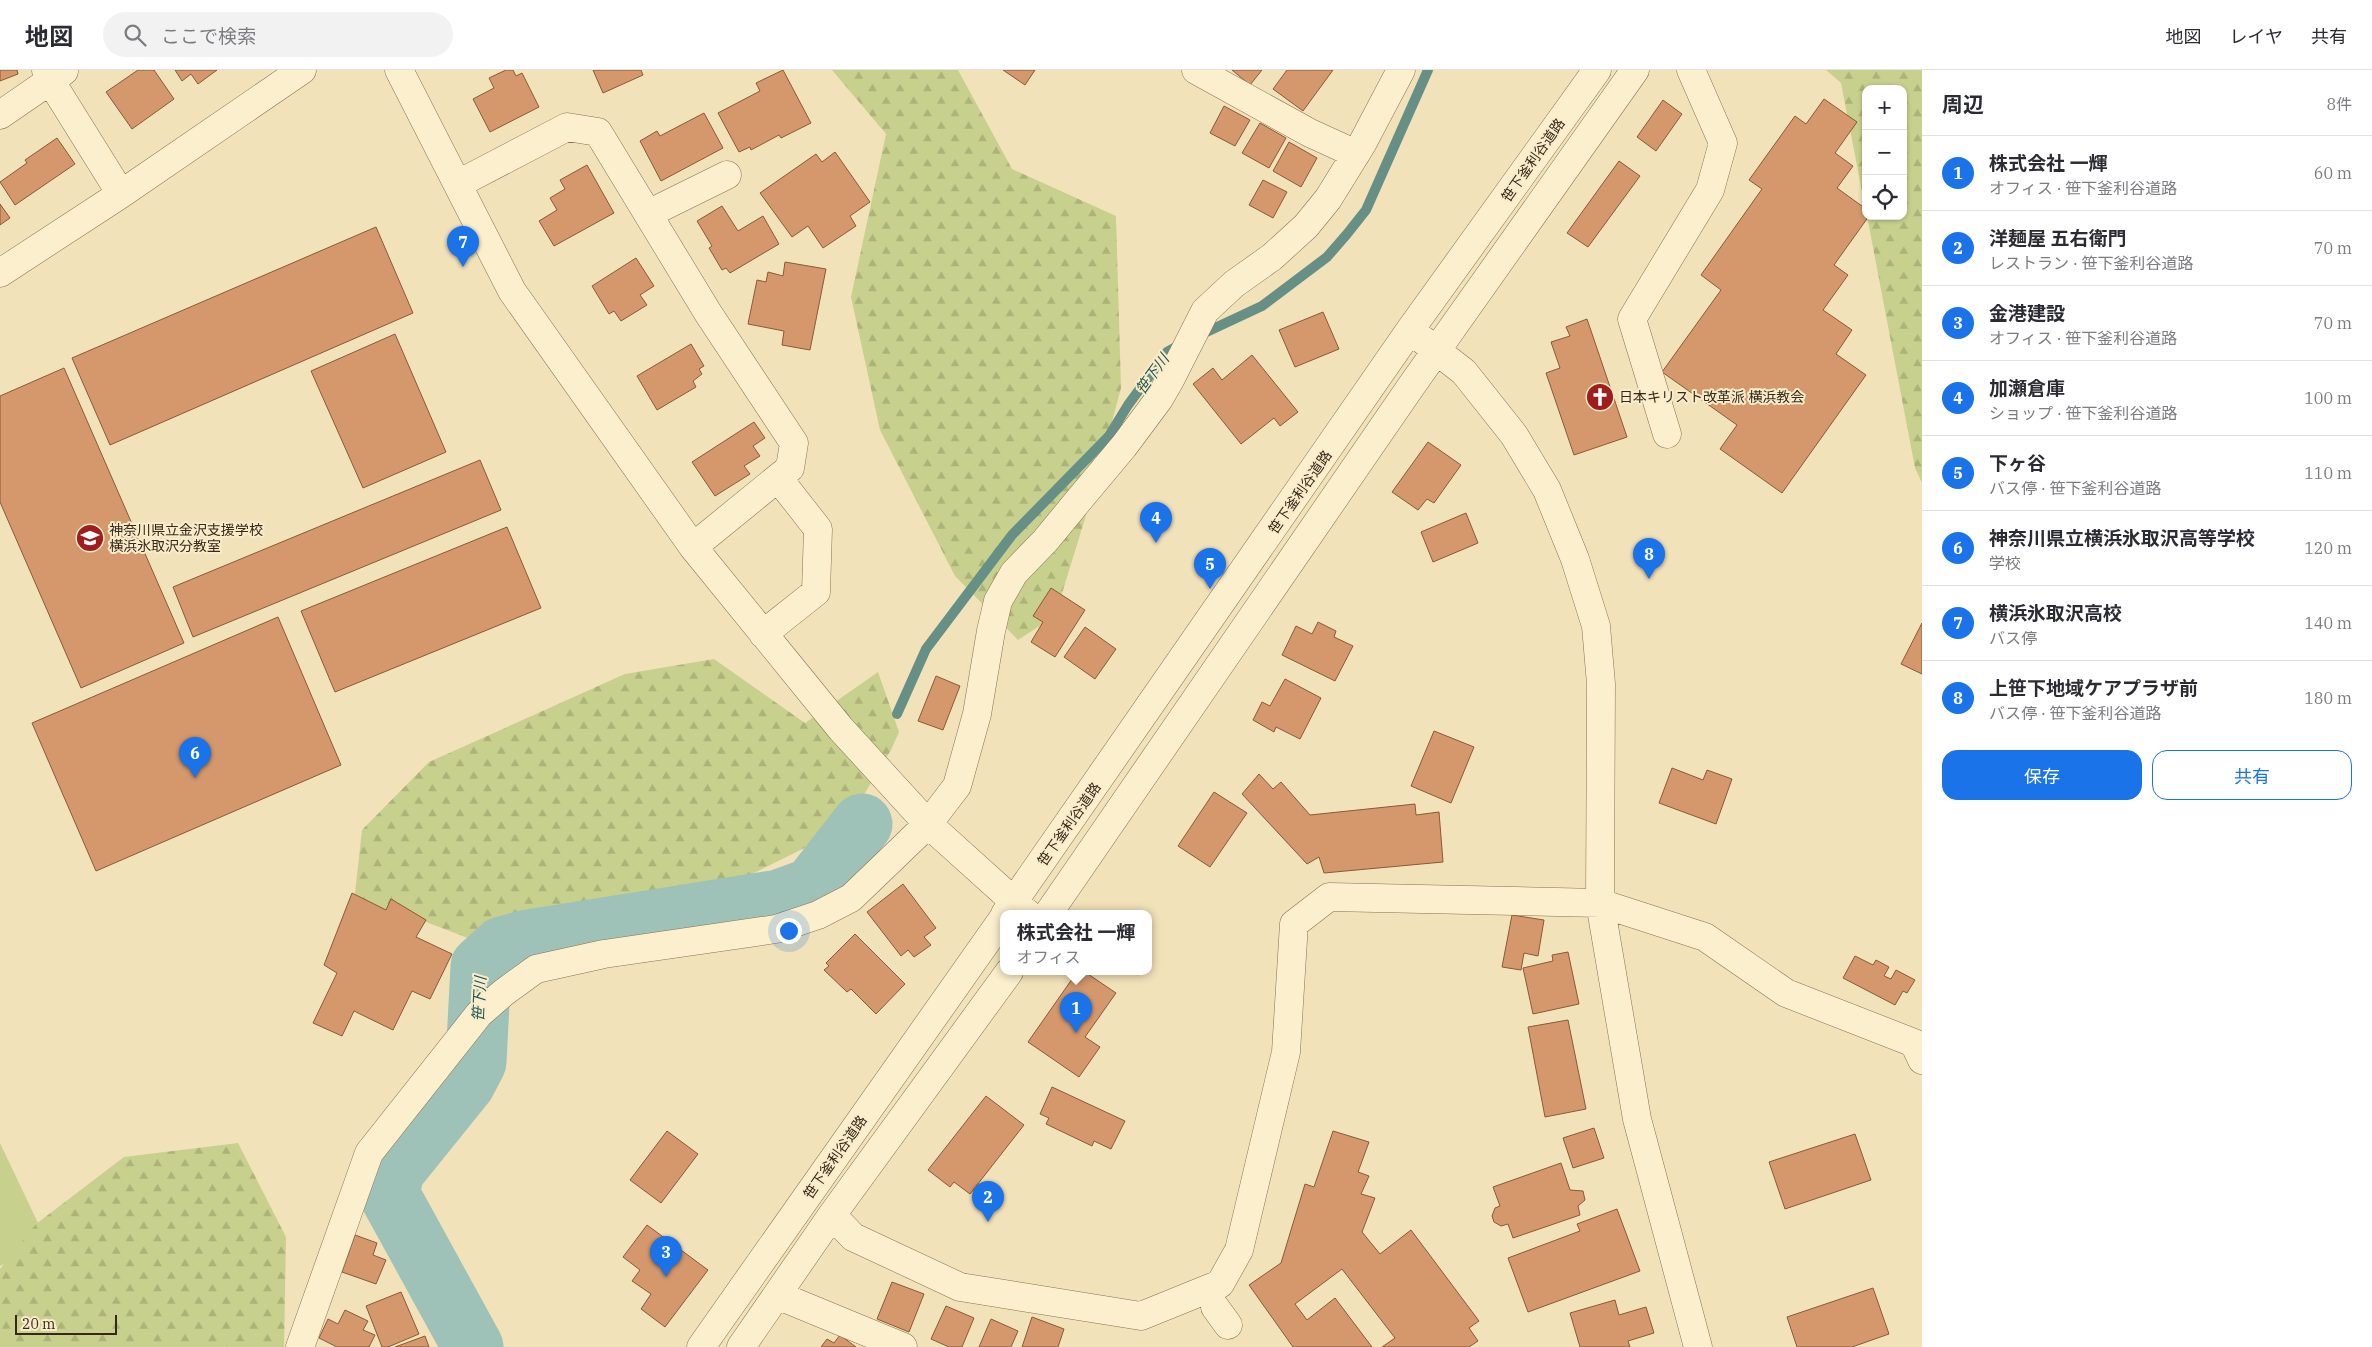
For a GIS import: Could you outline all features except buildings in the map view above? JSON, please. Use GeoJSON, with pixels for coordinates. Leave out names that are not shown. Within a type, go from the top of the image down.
{"type":"FeatureCollection","features":[{"type":"Feature","properties":{"kind":"street"},"geometry":{"type":"LineString","coordinates":[[0,273],[121,194],[302,70]]}},
{"type":"Feature","properties":{"kind":"street"},"geometry":{"type":"LineString","coordinates":[[399,70],[512,291],[693,547],[841,729],[928,824],[1011,910]]}},
{"type":"Feature","properties":{"kind":"street"},"geometry":{"type":"LineString","coordinates":[[1196,70],[1310,133],[1356,154]]}},
{"type":"Feature","properties":{"kind":"street"},"geometry":{"type":"LineString","coordinates":[[300,1347],[369,1153],[479,1014],[503,993],[536,969],[604,954],[776,928],[818,915],[852,898],[928,824],[957,786],[977,714],[990,631],[998,601],[1014,572],[1045,541],[1124,446],[1170,380],[1205,311],[1234,284],[1272,257],[1306,226],[1328,199],[1356,154],[1401,70]]}},
{"type":"Feature","properties":{"kind":"street","name":"笹下釜利谷道路"},"geometry":{"type":"LineString","coordinates":[[1014,910],[1381,376],[1410,330],[1437,296],[1596,70]]}},
{"type":"Feature","properties":{"kind":"street"},"geometry":{"type":"LineString","coordinates":[[1051,910],[1437,351],[1635,70]]}},
{"type":"Feature","properties":{"kind":"street"},"geometry":{"type":"LineString","coordinates":[[1666,434],[1632,319],[1710,190],[1723,142],[1691,70]]}},
{"type":"Feature","properties":{"kind":"street"},"geometry":{"type":"LineString","coordinates":[[0,115],[54,73],[121,194]]}},
{"type":"Feature","properties":{"kind":"street"},"geometry":{"type":"LineString","coordinates":[[458,184],[567,127],[598,132],[708,313],[794,443],[790,468],[693,547]]}},
{"type":"Feature","properties":{"kind":"street"},"geometry":{"type":"LineString","coordinates":[[648,214],[727,175]]}},
{"type":"Feature","properties":{"kind":"street"},"geometry":{"type":"LineString","coordinates":[[1410,330],[1464,372],[1508,427],[1547,490],[1575,559],[1596,626],[1601,684],[1600,903],[1637,1119],[1698,1347]]}},
{"type":"Feature","properties":{"kind":"street"},"geometry":{"type":"LineString","coordinates":[[763,634],[816,592],[818,529],[778,478]]}},
{"type":"Feature","properties":{"kind":"street"},"geometry":{"type":"LineString","coordinates":[[832,1215],[853,1237],[960,1287],[1141,1316],[1220,1284],[1239,1250],[1286,1052],[1294,924],[1329,897],[1600,903],[1705,937],[1786,993],[1914,1043],[1922,1060]]}},
{"type":"Feature","properties":{"kind":"street","name":"笹下釜利谷道路"},"geometry":{"type":"LineString","coordinates":[[700,1347],[1000,930]]}},
{"type":"Feature","properties":{"kind":"street"},"geometry":{"type":"LineString","coordinates":[[741,1347],[832,1215],[1006,975]]}},
{"type":"Feature","properties":{"kind":"street"},"geometry":{"type":"LineString","coordinates":[[777,1295],[903,1347]]}},
{"type":"Feature","properties":{"kind":"green space"},"geometry":{"type":"Polygon","coordinates":[[[832,70],[958,70],[1012,169],[1116,216],[1121,388],[1092,496],[1055,616],[1018,640],[955,576],[880,430],[851,297],[886,134],[832,70]]]}},
{"type":"Feature","properties":{"kind":"green space"},"geometry":{"type":"Polygon","coordinates":[[[1826,70],[1922,70],[1922,483],[1915,468],[1868,220],[1907,220],[1907,85],[1862,85],[1862,191],[1841,83],[1826,70]]]}},
{"type":"Feature","properties":{"kind":"green space"},"geometry":{"type":"Polygon","coordinates":[[[714,659],[805,723],[878,672],[899,732],[891,750],[843,829],[750,875],[640,947],[512,955],[421,920],[353,911],[362,830],[429,762],[625,674],[714,659]]]}},
{"type":"Feature","properties":{"kind":"green space"},"geometry":{"type":"Polygon","coordinates":[[[0,1143],[48,1244],[0,1266],[0,1143]]]}},
{"type":"Feature","properties":{"kind":"green space"},"geometry":{"type":"Polygon","coordinates":[[[238,1143],[286,1237],[284,1347],[0,1347],[0,1269],[36,1224],[124,1157],[238,1143]]]}},
{"type":"Feature","properties":{"kind":"waterway","name":"笹下川"},"geometry":{"type":"LineString","coordinates":[[1200,335],[1262,306],[1327,257],[1347,234],[1366,210],[1428,70]]}},
{"type":"Feature","properties":{"kind":"waterway","name":"笹下川"},"geometry":{"type":"LineString","coordinates":[[897,714],[926,649],[1012,535],[1109,436],[1128,405],[1167,352],[1180,345]]}},
{"type":"Feature","properties":{"kind":"waterway","name":"笹下川"},"geometry":{"type":"LineString","coordinates":[[473,1347],[389,1194],[394,1171],[465,1083],[476,1062],[481,966],[502,947],[528,940],[779,900],[812,888],[862,824]]}},
{"type":"Feature","properties":{"kind":"place","name":"横浜氷取沢高校"},"geometry":{"type":"Point","coordinates":[463,267]}},
{"type":"Feature","properties":{"kind":"place","name":"日本キリスト改革派 横浜教会"},"geometry":{"type":"Point","coordinates":[1600,397]}},
{"type":"Feature","properties":{"kind":"place","name":"神奈川県立金沢支援学校 横浜氷取沢分教室"},"geometry":{"type":"Point","coordinates":[90,538]}},
{"type":"Feature","properties":{"kind":"place","name":"加瀬倉庫"},"geometry":{"type":"Point","coordinates":[1156,543]}},
{"type":"Feature","properties":{"kind":"place","name":"上笹下地域ケアプラザ前"},"geometry":{"type":"Point","coordinates":[1649,579]}},
{"type":"Feature","properties":{"kind":"place","name":"下ヶ谷"},"geometry":{"type":"Point","coordinates":[1210,589]}},
{"type":"Feature","properties":{"kind":"place","name":"神奈川県立横浜氷取沢高等学校"},"geometry":{"type":"Point","coordinates":[195,778]}},
{"type":"Feature","properties":{"kind":"place","name":"株式会社 一輝"},"geometry":{"type":"Point","coordinates":[1076,1033]}},
{"type":"Feature","properties":{"kind":"place","name":"洋麺屋 五右衛門"},"geometry":{"type":"Point","coordinates":[988,1222]}},
{"type":"Feature","properties":{"kind":"place","name":"金港建設"},"geometry":{"type":"Point","coordinates":[666,1277]}}]}
